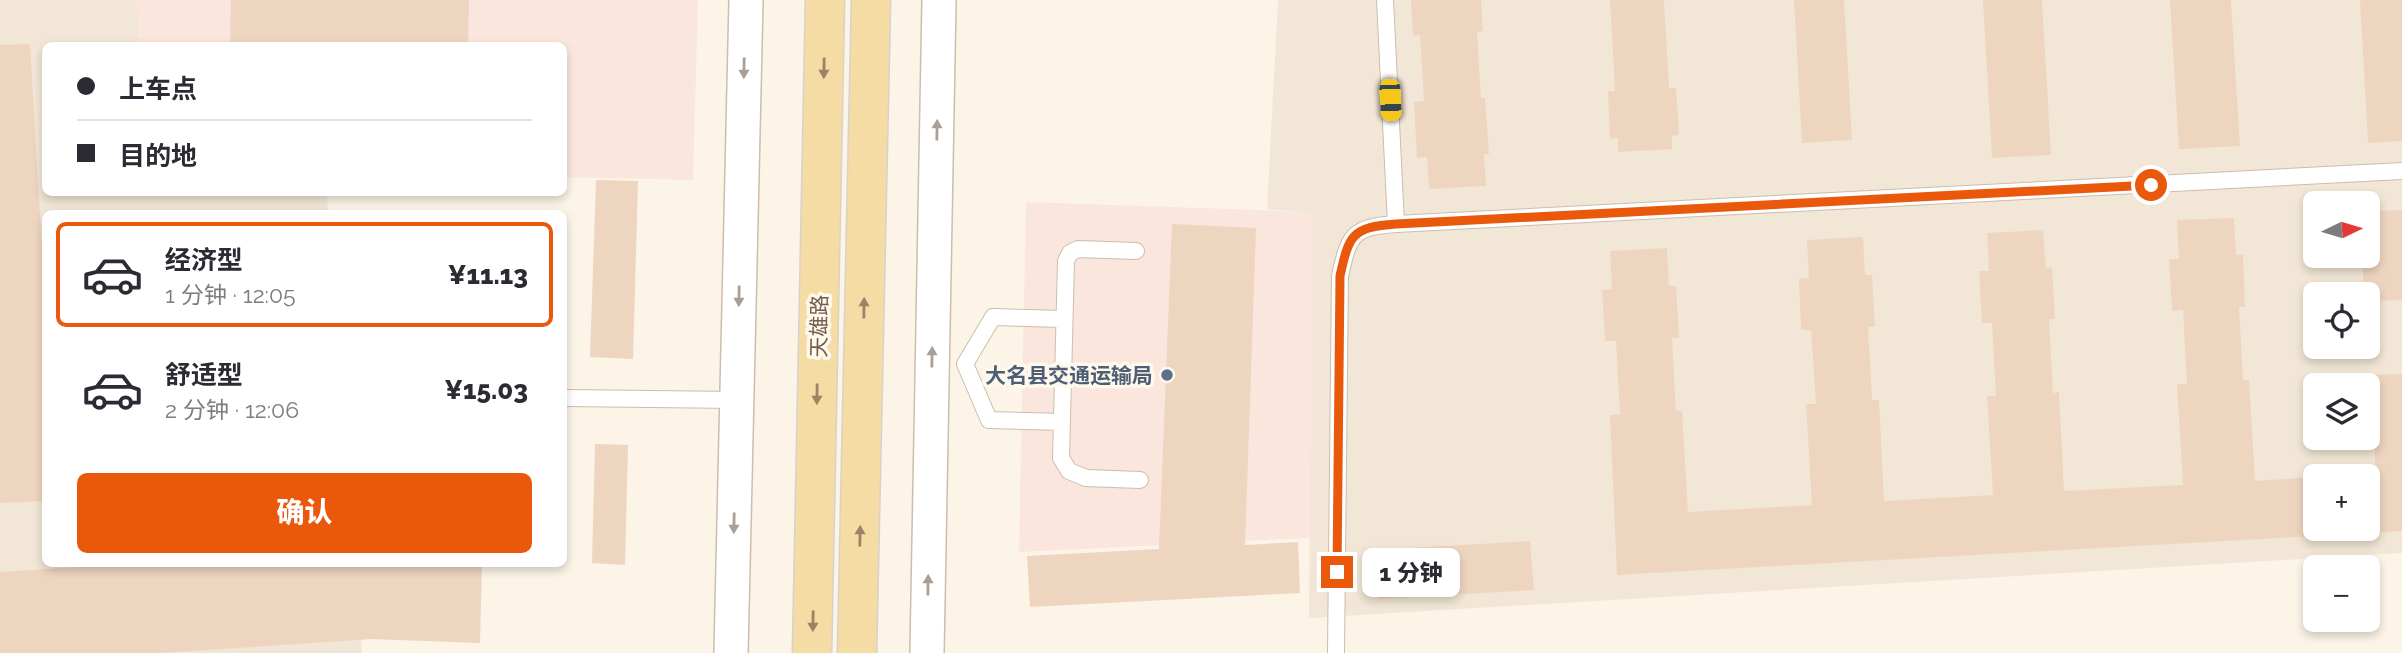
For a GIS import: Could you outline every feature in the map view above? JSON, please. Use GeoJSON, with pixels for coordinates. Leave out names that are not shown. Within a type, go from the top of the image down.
{"type":"FeatureCollection","features":[{"type":"Feature","properties":{"kind":"main road","name":"天雄路"},"geometry":{"type":"LineString","coordinates":[[812,653],[825,0]]}},
{"type":"Feature","properties":{"kind":"main road"},"geometry":{"type":"LineString","coordinates":[[858,653],[871,0]]}},
{"type":"Feature","properties":{"kind":"street"},"geometry":{"type":"LineString","coordinates":[[731,653],[746,0]]}},
{"type":"Feature","properties":{"kind":"street"},"geometry":{"type":"LineString","coordinates":[[926,653],[939,0]]}},
{"type":"Feature","properties":{"kind":"lane"},"geometry":{"type":"LineString","coordinates":[[1385,0],[1396,224]]}},
{"type":"Feature","properties":{"kind":"lane"},"geometry":{"type":"LineString","coordinates":[[1336,653],[1340,276],[1347,244],[1358,232],[1374,225],[2402,172]]}},
{"type":"Feature","properties":{"kind":"lane"},"geometry":{"type":"LineString","coordinates":[[1136,251],[1078,249],[1070,254],[1066,261],[1061,457],[1069,471],[1086,478],[1139,480]]}},
{"type":"Feature","properties":{"kind":"lane"},"geometry":{"type":"LineString","coordinates":[[1062,422],[989,420],[965,364],[993,317],[1064,319]]}},
{"type":"Feature","properties":{"kind":"lane"},"geometry":{"type":"LineString","coordinates":[[567,398],[736,400]]}},
{"type":"Feature","properties":{"kind":"shaded area"},"geometry":{"type":"Polygon","coordinates":[[[0,0],[137,0],[140,42],[42,42],[42,196],[327,196],[328,210],[42,210],[42,567],[355,567],[362,653],[0,653],[0,0]]]}},
{"type":"Feature","properties":{"kind":"shaded area"},"geometry":{"type":"Polygon","coordinates":[[[137,0],[698,0],[693,180],[567,177],[567,42],[140,42],[137,0]]]}},
{"type":"Feature","properties":{"kind":"shaded area"},"geometry":{"type":"Polygon","coordinates":[[[1278,0],[2402,0],[2402,553],[2303,555],[2303,559],[1309,618],[1312,213],[1267,209],[1278,0]]]}},
{"type":"Feature","properties":{"kind":"shaded area","name":"大名县交通运输局"},"geometry":{"type":"Polygon","coordinates":[[[1026,202],[1312,212],[1310,538],[1019,552],[1026,202]]]}},
{"type":"Feature","properties":{"kind":"building"},"geometry":{"type":"Polygon","coordinates":[[[231,0],[469,0],[468,42],[230,42],[231,0]]]}},
{"type":"Feature","properties":{"kind":"building"},"geometry":{"type":"Polygon","coordinates":[[[1411,0],[1481,0],[1483,31],[1477,32],[1481,98],[1485,98],[1489,154],[1484,154],[1486,186],[1429,189],[1427,157],[1417,158],[1414,102],[1424,101],[1420,35],[1413,36],[1411,0]]]}},
{"type":"Feature","properties":{"kind":"building"},"geometry":{"type":"Polygon","coordinates":[[[1610,0],[1664,0],[1669,88],[1676,88],[1679,135],[1672,136],[1672,149],[1618,152],[1618,138],[1610,139],[1608,91],[1615,91],[1610,0]]]}},
{"type":"Feature","properties":{"kind":"building"},"geometry":{"type":"Polygon","coordinates":[[[1794,0],[1844,0],[1852,140],[1802,143],[1794,0]]]}},
{"type":"Feature","properties":{"kind":"building"},"geometry":{"type":"Polygon","coordinates":[[[1983,0],[2042,0],[2051,155],[1992,158],[1983,0]]]}},
{"type":"Feature","properties":{"kind":"building"},"geometry":{"type":"Polygon","coordinates":[[[2170,0],[2231,0],[2240,146],[2179,149],[2170,0]]]}},
{"type":"Feature","properties":{"kind":"building"},"geometry":{"type":"Polygon","coordinates":[[[2360,0],[2402,0],[2402,141],[2368,143],[2360,0]]]}},
{"type":"Feature","properties":{"kind":"building"},"geometry":{"type":"Polygon","coordinates":[[[30,44],[42,250],[42,501],[0,503],[0,45],[30,44]]]}},
{"type":"Feature","properties":{"kind":"building"},"geometry":{"type":"Polygon","coordinates":[[[596,180],[638,181],[633,359],[590,357],[596,180]]]}},
{"type":"Feature","properties":{"kind":"building"},"geometry":{"type":"Polygon","coordinates":[[[2402,210],[2402,300],[2380,301],[2380,282],[2363,282],[2363,268],[2380,268],[2380,211],[2402,210]]]}},
{"type":"Feature","properties":{"kind":"building"},"geometry":{"type":"Polygon","coordinates":[[[2234,218],[2236,255],[2243,255],[2245,307],[2239,307],[2243,380],[2249,380],[2255,481],[2303,478],[2303,537],[1617,575],[1610,415],[1620,414],[1616,341],[1605,341],[1602,290],[1612,289],[1610,251],[1667,248],[1669,286],[1676,286],[1679,338],[1672,338],[1676,411],[1682,411],[1688,512],[1812,505],[1806,404],[1816,404],[1811,330],[1801,330],[1799,279],[1809,278],[1807,240],[1863,237],[1865,275],[1872,275],[1875,327],[1868,327],[1872,400],[1879,400],[1884,501],[1993,495],[1987,396],[1996,396],[1992,323],[1982,323],[1979,271],[1989,271],[1987,233],[2043,230],[2046,268],[2052,267],[2055,319],[2049,319],[2053,393],[2059,392],[2064,491],[2183,485],[2177,384],[2187,384],[2183,310],[2172,311],[2169,259],[2179,259],[2177,220],[2234,218]]]}},
{"type":"Feature","properties":{"kind":"building"},"geometry":{"type":"Polygon","coordinates":[[[1172,224],[1256,228],[1245,545],[1298,542],[1300,593],[1030,607],[1027,556],[1159,549],[1172,224]]]}},
{"type":"Feature","properties":{"kind":"building"},"geometry":{"type":"Polygon","coordinates":[[[2402,374],[2402,531],[2380,532],[2380,464],[2375,464],[2375,450],[2380,450],[2380,375],[2402,374]]]}},
{"type":"Feature","properties":{"kind":"building"},"geometry":{"type":"Polygon","coordinates":[[[595,444],[628,445],[625,565],[592,563],[595,444]]]}},
{"type":"Feature","properties":{"kind":"building"},"geometry":{"type":"Polygon","coordinates":[[[1530,541],[1534,590],[1379,599],[1376,550],[1530,541]]]}},
{"type":"Feature","properties":{"kind":"building"},"geometry":{"type":"Polygon","coordinates":[[[80,567],[482,567],[480,643],[371,639],[163,653],[0,653],[0,572],[80,567]]]}},
{"type":"Feature","properties":{"kind":"place","name":"大名县交通运输局"},"geometry":{"type":"Point","coordinates":[1167,375]}},
{"type":"Feature","properties":{"kind":"route"},"geometry":{"type":"LineString","coordinates":[[1337,572],[1340,276],[1347,244],[1358,232],[1374,225],[2151,185]]}}]}
